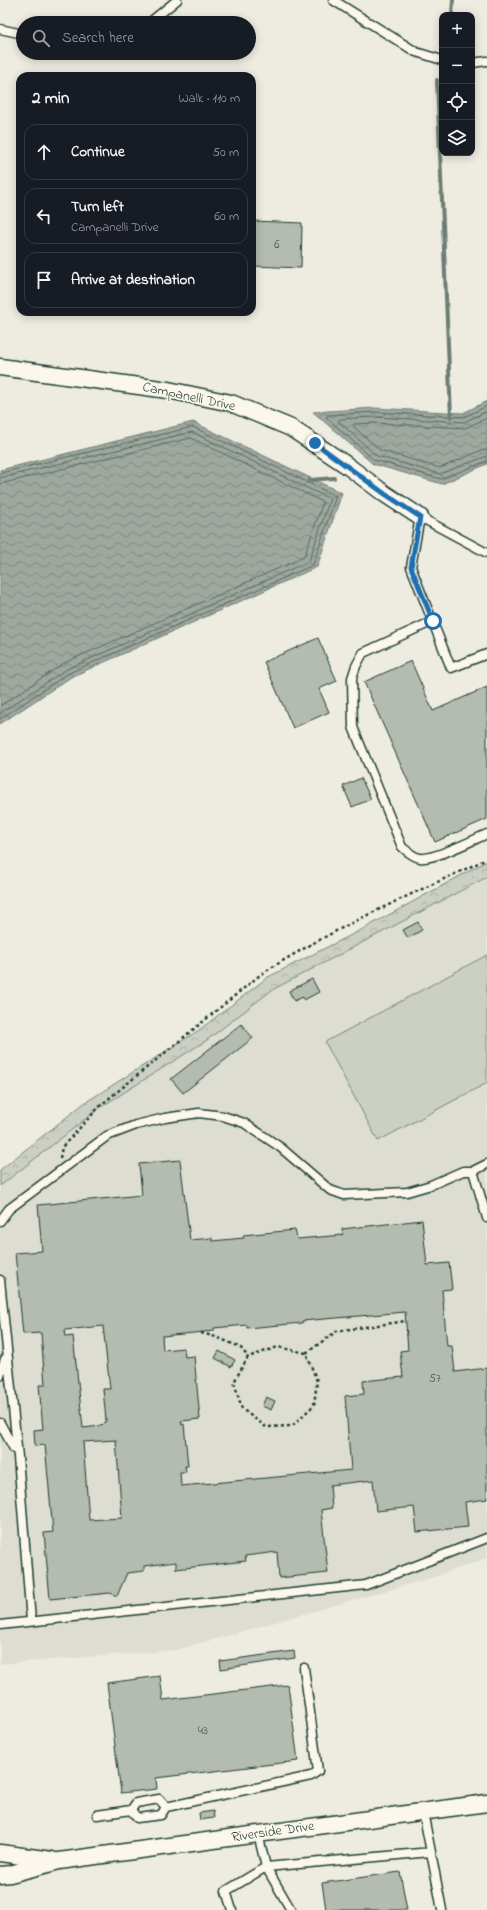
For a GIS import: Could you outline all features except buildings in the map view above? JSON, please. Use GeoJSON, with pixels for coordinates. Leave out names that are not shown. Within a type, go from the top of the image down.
{"type":"FeatureCollection","features":[{"type":"Feature","properties":{"kind":"street","name":"Campanelli Drive"},"geometry":{"type":"LineString","coordinates":[[0,367],[168,390],[231,404],[291,428],[420,517]]}},
{"type":"Feature","properties":{"kind":"street","name":"Riverside Drive"},"geometry":{"type":"LineString","coordinates":[[0,1875],[10,1874],[59,1861],[487,1803]]}},
{"type":"Feature","properties":{"kind":"street","name":"Riverside Drive"},"geometry":{"type":"LineString","coordinates":[[0,1853],[59,1861]]}},
{"type":"Feature","properties":{"kind":"lane"},"geometry":{"type":"LineString","coordinates":[[158,16],[177,0]]}},
{"type":"Feature","properties":{"kind":"lane"},"geometry":{"type":"LineString","coordinates":[[333,0],[416,52],[439,59]]}},
{"type":"Feature","properties":{"kind":"lane"},"geometry":{"type":"LineString","coordinates":[[0,29],[16,32]]}},
{"type":"Feature","properties":{"kind":"lane"},"geometry":{"type":"LineString","coordinates":[[475,63],[487,61]]}},
{"type":"Feature","properties":{"kind":"lane"},"geometry":{"type":"LineString","coordinates":[[487,553],[420,517],[411,567],[451,668],[487,654]]}},
{"type":"Feature","properties":{"kind":"lane"},"geometry":{"type":"LineString","coordinates":[[433,621],[363,653],[352,678],[353,727],[402,847],[412,855],[421,858],[443,853],[487,834]]}},
{"type":"Feature","properties":{"kind":"lane"},"geometry":{"type":"LineString","coordinates":[[0,1221],[9,1209],[107,1136],[136,1125],[165,1118],[199,1113],[223,1116],[244,1123],[280,1147],[330,1190],[344,1195],[407,1192],[431,1185],[463,1171],[473,1171],[487,1164]]}},
{"type":"Feature","properties":{"kind":"lane"},"geometry":{"type":"LineString","coordinates":[[473,1171],[487,1218]]}},
{"type":"Feature","properties":{"kind":"lane"},"geometry":{"type":"LineString","coordinates":[[0,1280],[6,1352],[18,1457],[31,1621]]}},
{"type":"Feature","properties":{"kind":"lane"},"geometry":{"type":"LineString","coordinates":[[0,1376],[6,1352]]}},
{"type":"Feature","properties":{"kind":"lane"},"geometry":{"type":"LineString","coordinates":[[0,1423],[18,1457]]}},
{"type":"Feature","properties":{"kind":"lane"},"geometry":{"type":"LineString","coordinates":[[0,1625],[366,1585],[487,1538]]}},
{"type":"Feature","properties":{"kind":"lane"},"geometry":{"type":"LineString","coordinates":[[130,1810],[138,1818],[161,1815],[166,1806],[311,1776],[318,1771],[304,1668]]}},
{"type":"Feature","properties":{"kind":"lane"},"geometry":{"type":"LineString","coordinates":[[97,1815],[130,1810],[136,1803],[159,1799],[166,1806]]}},
{"type":"Feature","properties":{"kind":"lane"},"geometry":{"type":"LineString","coordinates":[[424,1812],[442,1910]]}},
{"type":"Feature","properties":{"kind":"lane"},"geometry":{"type":"LineString","coordinates":[[258,1834],[266,1867],[291,1910]]}},
{"type":"Feature","properties":{"kind":"lane"},"geometry":{"type":"LineString","coordinates":[[232,1910],[226,1892],[266,1867],[431,1852]]}},
{"type":"Feature","properties":{"kind":"path"},"geometry":{"type":"LineString","coordinates":[[57,1172],[62,1147],[101,1105],[260,975],[283,960],[335,931],[487,859]]}},
{"type":"Feature","properties":{"kind":"path"},"geometry":{"type":"LineString","coordinates":[[306,1353],[317,1381],[314,1405],[292,1426],[266,1427],[242,1409],[234,1382],[248,1358],[278,1347],[306,1353],[337,1331],[406,1322]]}},
{"type":"Feature","properties":{"kind":"path"},"geometry":{"type":"LineString","coordinates":[[201,1333],[216,1337],[240,1347],[248,1358]]}},
{"type":"Feature","properties":{"kind":"shaded area"},"geometry":{"type":"Polygon","coordinates":[[[487,877],[487,1558],[431,1578],[176,1650],[0,1664],[0,1186],[101,1107],[207,1040],[272,990],[487,877]]]}},
{"type":"Feature","properties":{"kind":"green space"},"geometry":{"type":"Polygon","coordinates":[[[487,861],[487,877],[272,990],[207,1040],[101,1107],[0,1186],[0,1170],[83,1104],[199,1030],[268,977],[365,928],[487,861]]]}},
{"type":"Feature","properties":{"kind":"green space"},"geometry":{"type":"Polygon","coordinates":[[[487,955],[487,1083],[378,1141],[325,1042],[487,955]]]}},
{"type":"Feature","properties":{"kind":"water"},"geometry":{"type":"Polygon","coordinates":[[[487,401],[487,464],[442,484],[373,464],[313,412],[375,408],[463,413],[487,401]]]}},
{"type":"Feature","properties":{"kind":"water"},"geometry":{"type":"Polygon","coordinates":[[[193,422],[342,493],[317,567],[71,677],[0,724],[0,470],[193,422]]]}},
{"type":"Feature","properties":{"kind":"waterway"},"geometry":{"type":"LineString","coordinates":[[452,12],[453,0]]}},
{"type":"Feature","properties":{"kind":"waterway"},"geometry":{"type":"LineString","coordinates":[[437,80],[451,417]]}},
{"type":"Feature","properties":{"kind":"waterway"},"geometry":{"type":"LineString","coordinates":[[310,480],[334,478]]}},
{"type":"Feature","properties":{"kind":"route"},"geometry":{"type":"LineString","coordinates":[[315,443],[385,494],[420,517],[411,567],[433,621]]}}]}
